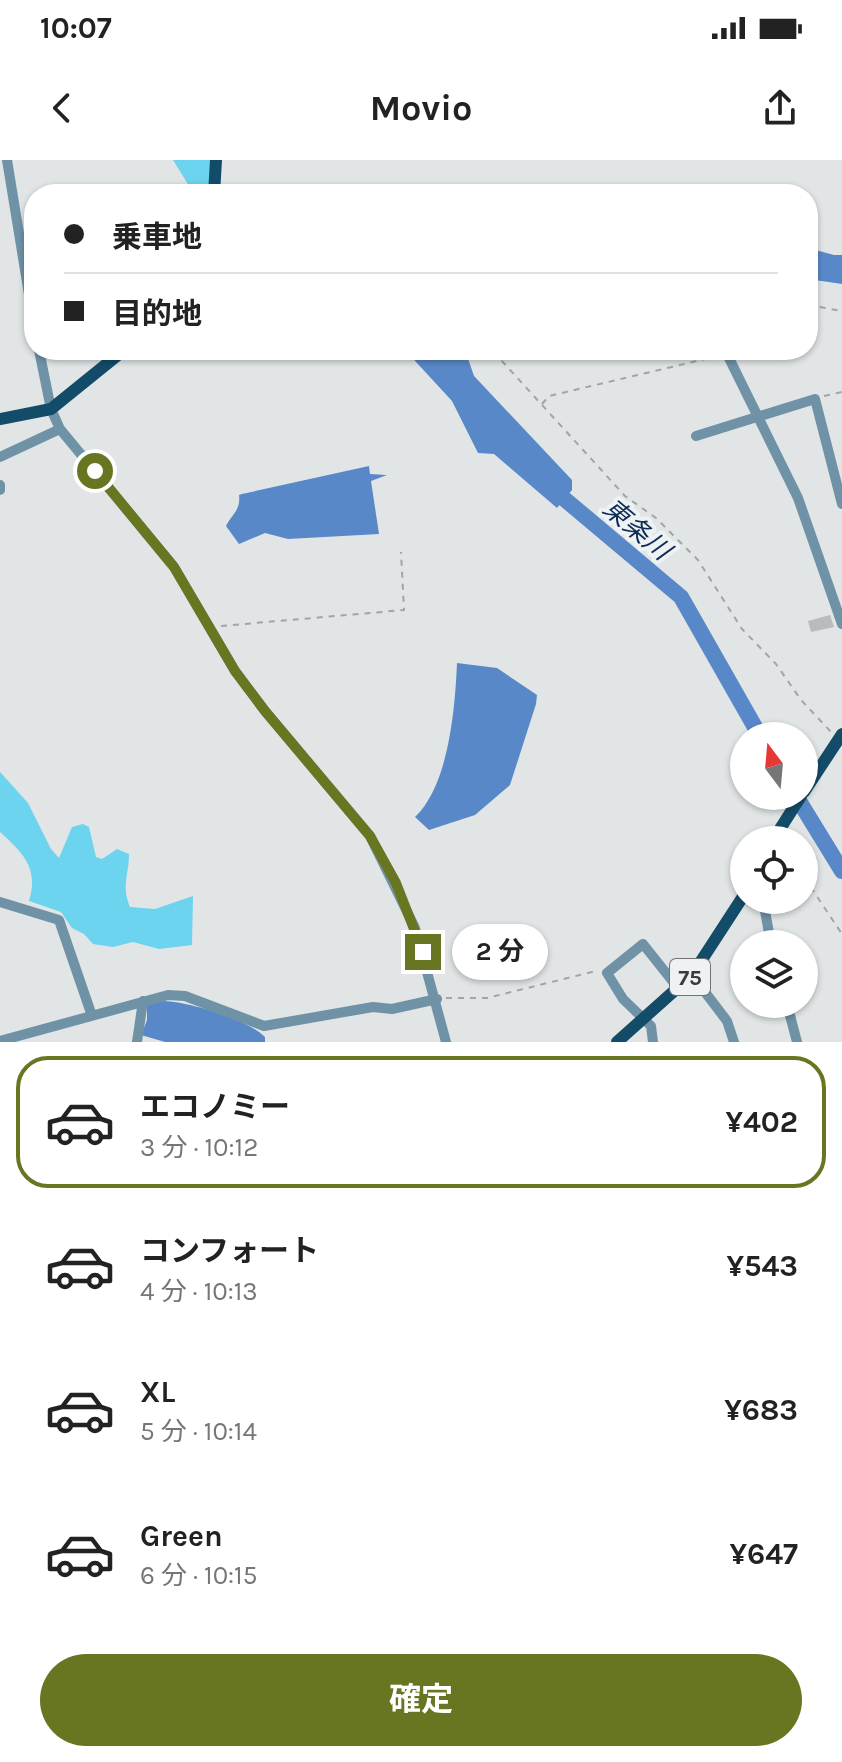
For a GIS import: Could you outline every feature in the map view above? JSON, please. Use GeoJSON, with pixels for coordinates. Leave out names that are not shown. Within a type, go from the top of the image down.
{"type":"FeatureCollection","features":[{"type":"Feature","properties":{"kind":"main road"},"geometry":{"type":"LineString","coordinates":[[215,184],[216,160]]}},
{"type":"Feature","properties":{"kind":"main road"},"geometry":{"type":"LineString","coordinates":[[0,419],[51,409],[112,360]]}},
{"type":"Feature","properties":{"kind":"main road"},"geometry":{"type":"LineString","coordinates":[[818,771],[840,737]]}},
{"type":"Feature","properties":{"kind":"main road","name":"75"},"geometry":{"type":"LineString","coordinates":[[617,1042],[692,975],[732,914]]}},
{"type":"Feature","properties":{"kind":"street"},"geometry":{"type":"LineString","coordinates":[[7,160],[24,264]]}},
{"type":"Feature","properties":{"kind":"street"},"geometry":{"type":"LineString","coordinates":[[41,360],[51,409],[60,429],[174,567],[235,671],[265,711],[370,836],[415,928],[437,999],[446,1042]]}},
{"type":"Feature","properties":{"kind":"street"},"geometry":{"type":"LineString","coordinates":[[730,360],[798,498],[842,624]]}},
{"type":"Feature","properties":{"kind":"street"},"geometry":{"type":"LineString","coordinates":[[696,436],[815,399],[842,504]]}},
{"type":"Feature","properties":{"kind":"street"},"geometry":{"type":"LineString","coordinates":[[0,457],[60,429]]}},
{"type":"Feature","properties":{"kind":"street"},"geometry":{"type":"LineString","coordinates":[[0,902],[59,920],[91,1013]]}},
{"type":"Feature","properties":{"kind":"street"},"geometry":{"type":"LineString","coordinates":[[653,1042],[651,1026],[623,999],[607,973],[643,944],[678,988]]}},
{"type":"Feature","properties":{"kind":"street"},"geometry":{"type":"LineString","coordinates":[[692,975],[727,1021],[734,1042]]}},
{"type":"Feature","properties":{"kind":"street"},"geometry":{"type":"LineString","coordinates":[[0,1041],[91,1013],[168,995],[185,996],[264,1026],[373,1007],[392,1009],[437,999]]}},
{"type":"Feature","properties":{"kind":"street"},"geometry":{"type":"LineString","coordinates":[[137,1042],[143,1001]]}},
{"type":"Feature","properties":{"kind":"street"},"geometry":{"type":"LineString","coordinates":[[791,1018],[797,1042]]}},
{"type":"Feature","properties":{"kind":"path"},"geometry":{"type":"LineString","coordinates":[[818,307],[842,311]]}},
{"type":"Feature","properties":{"kind":"path"},"geometry":{"type":"LineString","coordinates":[[501,360],[625,496],[656,518],[698,560],[742,629],[776,664],[801,700],[840,737]]}},
{"type":"Feature","properties":{"kind":"path"},"geometry":{"type":"LineString","coordinates":[[542,404],[549,396],[702,360]]}},
{"type":"Feature","properties":{"kind":"path"},"geometry":{"type":"LineString","coordinates":[[815,399],[842,392]]}},
{"type":"Feature","properties":{"kind":"path"},"geometry":{"type":"LineString","coordinates":[[210,627],[404,610],[401,552]]}},
{"type":"Feature","properties":{"kind":"path"},"geometry":{"type":"LineString","coordinates":[[818,898],[842,934]]}},
{"type":"Feature","properties":{"kind":"path"},"geometry":{"type":"LineString","coordinates":[[437,999],[487,998],[595,971],[607,973]]}},
{"type":"Feature","properties":{"kind":"shaded area"},"geometry":{"type":"Polygon","coordinates":[[[173,160],[211,160],[210,184],[188,184],[173,160]]]}},
{"type":"Feature","properties":{"kind":"shaded area"},"geometry":{"type":"Polygon","coordinates":[[[818,251],[842,255],[842,284],[818,280],[818,251]]]}},
{"type":"Feature","properties":{"kind":"shaded area"},"geometry":{"type":"Polygon","coordinates":[[[414,360],[468,360],[474,376],[572,480],[572,490],[557,508],[494,454],[478,453],[452,401],[414,360]]]}},
{"type":"Feature","properties":{"kind":"shaded area"},"geometry":{"type":"Polygon","coordinates":[[[369,466],[370,474],[387,475],[371,481],[379,534],[288,539],[265,533],[239,544],[226,526],[237,508],[239,495],[369,466]]]}},
{"type":"Feature","properties":{"kind":"shaded area"},"geometry":{"type":"Polygon","coordinates":[[[457,663],[497,668],[537,695],[536,704],[510,785],[475,815],[429,830],[415,817],[436,786],[443,766],[452,723],[457,663]]]}},
{"type":"Feature","properties":{"kind":"shaded area"},"geometry":{"type":"Polygon","coordinates":[[[0,772],[28,803],[51,849],[59,858],[72,827],[83,824],[89,827],[96,857],[102,859],[117,849],[129,854],[126,886],[130,907],[155,909],[193,896],[192,945],[159,949],[133,942],[113,947],[93,944],[84,934],[72,928],[61,912],[29,901],[32,879],[27,862],[0,832],[0,772]]]}},
{"type":"Feature","properties":{"kind":"shaded area"},"geometry":{"type":"Polygon","coordinates":[[[164,1001],[202,1008],[232,1018],[257,1030],[265,1037],[265,1042],[165,1042],[141,1035],[147,1020],[147,1005],[164,1001]]]}},
{"type":"Feature","properties":{"kind":"building"},"geometry":{"type":"Polygon","coordinates":[[[830,615],[834,627],[811,632],[808,621],[830,615]]]}},
{"type":"Feature","properties":{"kind":"waterway","name":"東条川"},"geometry":{"type":"LineString","coordinates":[[549,486],[681,597],[752,722]]}},
{"type":"Feature","properties":{"kind":"waterway","name":"東条川"},"geometry":{"type":"LineString","coordinates":[[805,810],[842,871]]}},
{"type":"Feature","properties":{"kind":"route"},"geometry":{"type":"LineString","coordinates":[[95,471],[174,567],[235,671],[265,711],[370,836],[396,883],[423,952]]}}]}
